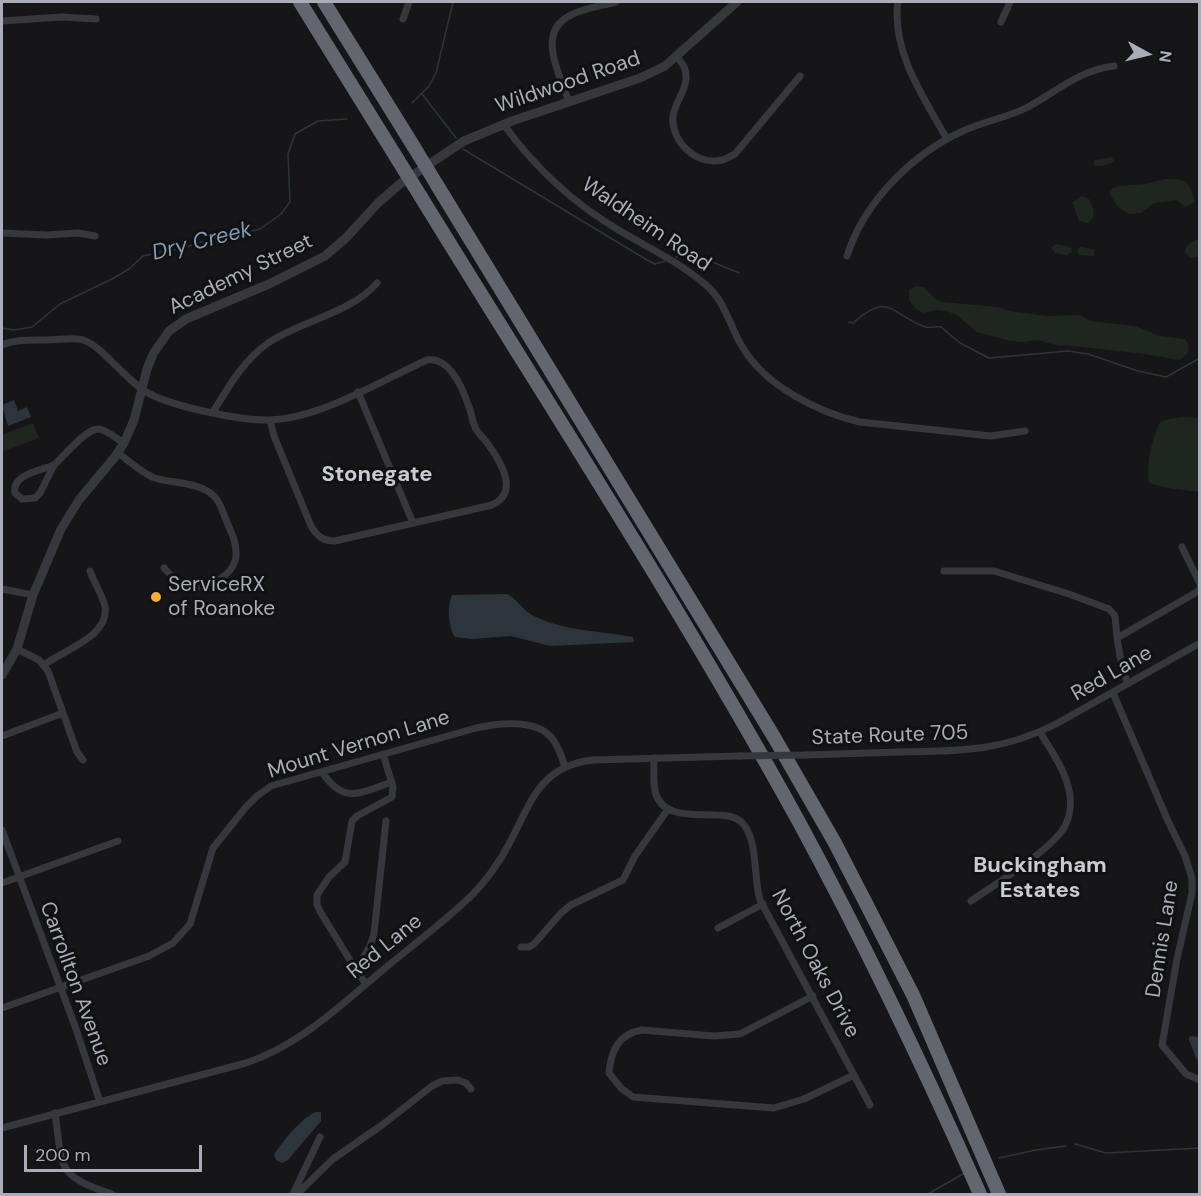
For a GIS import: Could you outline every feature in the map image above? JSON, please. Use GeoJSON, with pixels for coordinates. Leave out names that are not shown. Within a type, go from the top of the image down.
{"type":"FeatureCollection","features":[{"type":"Feature","properties":{"kind":"highway"},"geometry":{"type":"LineString","coordinates":[[300,2],[684,623],[762,757],[874,967],[980,1194]]}},
{"type":"Feature","properties":{"kind":"highway"},"geometry":{"type":"LineString","coordinates":[[324,2],[774,737],[830,834],[913,995],[999,1194]]}},
{"type":"Feature","properties":{"kind":"street"},"geometry":{"type":"LineString","coordinates":[[403,19],[409,2]]}},
{"type":"Feature","properties":{"kind":"street"},"geometry":{"type":"LineString","coordinates":[[569,102],[551,49],[553,32],[568,16],[616,2]]}},
{"type":"Feature","properties":{"kind":"street","name":"Wildwood Road"},"geometry":{"type":"LineString","coordinates":[[401,183],[464,141],[504,124],[656,71],[677,57],[737,2]]}},
{"type":"Feature","properties":{"kind":"street"},"geometry":{"type":"LineString","coordinates":[[898,2],[900,37],[910,70],[947,139]]}},
{"type":"Feature","properties":{"kind":"street"},"geometry":{"type":"LineString","coordinates":[[1002,22],[1010,2]]}},
{"type":"Feature","properties":{"kind":"street"},"geometry":{"type":"LineString","coordinates":[[2,21],[62,17],[96,19]]}},
{"type":"Feature","properties":{"kind":"street"},"geometry":{"type":"LineString","coordinates":[[677,57],[685,67],[687,80],[674,112],[676,136],[682,147],[704,159],[722,160],[735,154],[800,76]]}},
{"type":"Feature","properties":{"kind":"street"},"geometry":{"type":"LineString","coordinates":[[847,256],[860,226],[887,188],[910,166],[947,139],[976,125],[1028,107],[1081,74],[1114,66]]}},
{"type":"Feature","properties":{"kind":"street","name":"Waldheim Road"},"geometry":{"type":"LineString","coordinates":[[504,124],[518,144],[588,211],[683,266],[709,288],[726,310],[734,330],[752,361],[798,397],[844,418],[860,422],[991,436],[1025,431]]}},
{"type":"Feature","properties":{"kind":"street","name":"Academy Street"},"geometry":{"type":"LineString","coordinates":[[2,675],[17,649],[33,595],[70,512],[124,443],[134,420],[147,369],[158,345],[176,325],[186,319],[269,284],[325,256],[401,183]]}},
{"type":"Feature","properties":{"kind":"street"},"geometry":{"type":"LineString","coordinates":[[6,233],[78,233],[95,236]]}},
{"type":"Feature","properties":{"kind":"street"},"geometry":{"type":"LineString","coordinates":[[213,412],[236,374],[259,350],[279,337],[362,298],[377,283]]}},
{"type":"Feature","properties":{"kind":"street"},"geometry":{"type":"LineString","coordinates":[[2,345],[22,340],[85,341],[96,347],[126,378],[142,390],[172,402],[213,412],[242,418],[270,420],[314,412],[427,360],[442,361],[450,369],[469,406],[477,431],[491,448],[507,482],[506,493],[496,504],[328,541],[319,537],[311,526],[274,436],[270,420]]}},
{"type":"Feature","properties":{"kind":"street"},"geometry":{"type":"LineString","coordinates":[[358,392],[413,523]]}},
{"type":"Feature","properties":{"kind":"street"},"geometry":{"type":"LineString","coordinates":[[54,465],[18,480],[14,486],[15,493],[27,500],[35,498],[40,493],[54,465],[94,429],[102,430],[124,443]]}},
{"type":"Feature","properties":{"kind":"street"},"geometry":{"type":"LineString","coordinates":[[118,453],[150,476],[210,493],[219,503],[235,541],[236,554],[232,567],[227,574],[209,583],[199,586],[187,585],[174,578],[164,568]]}},
{"type":"Feature","properties":{"kind":"street"},"geometry":{"type":"LineString","coordinates":[[1117,638],[1197,592],[1200,586],[1182,547]]}},
{"type":"Feature","properties":{"kind":"street"},"geometry":{"type":"LineString","coordinates":[[944,571],[984,570],[1000,573],[1109,609],[1115,616],[1122,668],[1128,684]]}},
{"type":"Feature","properties":{"kind":"street"},"geometry":{"type":"LineString","coordinates":[[44,665],[91,637],[100,627],[105,615],[104,604],[90,571]]}},
{"type":"Feature","properties":{"kind":"street"},"geometry":{"type":"LineString","coordinates":[[2,589],[33,595]]}},
{"type":"Feature","properties":{"kind":"street","name":"Red Lane"},"geometry":{"type":"LineString","coordinates":[[1040,732],[1200,643]]}},
{"type":"Feature","properties":{"kind":"street"},"geometry":{"type":"LineString","coordinates":[[17,649],[44,665],[51,677],[77,752],[83,760]]}},
{"type":"Feature","properties":{"kind":"street","name":"Dennis Lane"},"geometry":{"type":"LineString","coordinates":[[1113,693],[1185,856],[1192,878],[1192,893],[1177,959],[1162,1045],[1186,1074],[1200,1080]]}},
{"type":"Feature","properties":{"kind":"street"},"geometry":{"type":"LineString","coordinates":[[2,736],[63,713]]}},
{"type":"Feature","properties":{"kind":"street","name":"Mount Vernon Lane"},"geometry":{"type":"LineString","coordinates":[[2,1008],[149,956],[173,944],[190,924],[213,848],[240,813],[257,796],[272,786],[476,728],[496,725],[538,728],[551,737],[565,767]]}},
{"type":"Feature","properties":{"kind":"street"},"geometry":{"type":"LineString","coordinates":[[971,901],[1044,849],[1066,825],[1070,811],[1068,786],[1040,732]]}},
{"type":"Feature","properties":{"kind":"street","name":"State Route 705"},"geometry":{"type":"LineString","coordinates":[[739,756],[974,750],[1006,745],[1040,732]]}},
{"type":"Feature","properties":{"kind":"street"},"geometry":{"type":"LineString","coordinates":[[366,984],[321,914],[317,905],[317,895],[329,877],[345,862],[352,821],[391,798],[394,792],[383,754]]}},
{"type":"Feature","properties":{"kind":"street","name":"Red Lane"},"geometry":{"type":"LineString","coordinates":[[2,1128],[228,1068],[271,1053],[309,1029],[447,918],[480,886],[502,857],[526,807],[538,788],[553,773],[565,767],[593,760],[739,756]]}},
{"type":"Feature","properties":{"kind":"street"},"geometry":{"type":"LineString","coordinates":[[521,947],[534,944],[571,905],[623,880],[635,856],[668,809],[660,801],[655,791],[654,758]]}},
{"type":"Feature","properties":{"kind":"street"},"geometry":{"type":"LineString","coordinates":[[322,772],[330,783],[343,794],[352,794],[392,782]]}},
{"type":"Feature","properties":{"kind":"street","name":"North Oaks Drive"},"geometry":{"type":"LineString","coordinates":[[668,809],[678,813],[726,815],[740,820],[752,839],[757,889],[763,904],[870,1105]]}},
{"type":"Feature","properties":{"kind":"street"},"geometry":{"type":"LineString","coordinates":[[356,970],[374,934],[386,820]]}},
{"type":"Feature","properties":{"kind":"street","name":"Carrollton Avenue"},"geometry":{"type":"LineString","coordinates":[[2,830],[100,1101]]}},
{"type":"Feature","properties":{"kind":"street"},"geometry":{"type":"LineString","coordinates":[[2,883],[118,841]]}},
{"type":"Feature","properties":{"kind":"street"},"geometry":{"type":"LineString","coordinates":[[718,928],[763,904]]}},
{"type":"Feature","properties":{"kind":"street"},"geometry":{"type":"LineString","coordinates":[[813,996],[740,1034],[714,1036],[642,1030],[633,1032],[617,1043],[613,1050],[609,1073],[621,1088],[633,1097],[774,1108],[804,1099],[854,1075]]}},
{"type":"Feature","properties":{"kind":"street"},"geometry":{"type":"LineString","coordinates":[[297,1194],[333,1160],[382,1125],[421,1092],[442,1081],[458,1080],[466,1083],[471,1089]]}},
{"type":"Feature","properties":{"kind":"street"},"geometry":{"type":"LineString","coordinates":[[55,1113],[60,1158],[66,1171],[86,1185],[112,1194]]}},
{"type":"Feature","properties":{"kind":"street"},"geometry":{"type":"LineString","coordinates":[[292,1194],[320,1137]]}},
{"type":"Feature","properties":{"kind":"shaded area"},"geometry":{"type":"Polygon","coordinates":[[[1112,157],[1114,161],[1109,164],[1101,166],[1093,164],[1095,160],[1112,157]]]}},
{"type":"Feature","properties":{"kind":"shaded area"},"geometry":{"type":"Polygon","coordinates":[[[1166,179],[1183,181],[1189,185],[1195,202],[1185,207],[1177,200],[1154,203],[1141,213],[1129,214],[1118,207],[1109,193],[1113,188],[1120,186],[1166,179]]]}},
{"type":"Feature","properties":{"kind":"shaded area"},"geometry":{"type":"Polygon","coordinates":[[[1082,196],[1089,199],[1094,211],[1093,218],[1088,223],[1079,221],[1072,202],[1082,196]]]}},
{"type":"Feature","properties":{"kind":"shaded area"},"geometry":{"type":"Polygon","coordinates":[[[1199,239],[1199,257],[1191,258],[1185,253],[1186,247],[1199,239]]]}},
{"type":"Feature","properties":{"kind":"shaded area"},"geometry":{"type":"Polygon","coordinates":[[[1056,244],[1071,247],[1072,252],[1067,255],[1055,253],[1051,248],[1056,244]]]}},
{"type":"Feature","properties":{"kind":"shaded area"},"geometry":{"type":"Polygon","coordinates":[[[1081,247],[1094,249],[1094,256],[1078,255],[1077,249],[1081,247]]]}},
{"type":"Feature","properties":{"kind":"shaded area"},"geometry":{"type":"Polygon","coordinates":[[[915,286],[923,287],[943,302],[998,307],[1009,311],[1047,316],[1080,315],[1090,321],[1135,326],[1160,336],[1185,339],[1189,346],[1188,353],[1179,360],[1145,354],[1059,346],[1038,340],[1010,341],[977,332],[958,316],[949,312],[938,310],[923,313],[916,309],[909,300],[909,290],[915,286]]]}},
{"type":"Feature","properties":{"kind":"shaded area"},"geometry":{"type":"Polygon","coordinates":[[[14,400],[18,411],[27,407],[31,417],[8,426],[2,405],[14,400]]]}},
{"type":"Feature","properties":{"kind":"shaded area"},"geometry":{"type":"Polygon","coordinates":[[[1183,417],[1199,418],[1199,492],[1149,483],[1150,452],[1160,422],[1183,417]]]}},
{"type":"Feature","properties":{"kind":"shaded area"},"geometry":{"type":"Polygon","coordinates":[[[33,423],[39,438],[2,452],[2,435],[33,423]]]}},
{"type":"Feature","properties":{"kind":"shaded area"},"geometry":{"type":"Polygon","coordinates":[[[507,594],[528,613],[544,620],[569,627],[633,637],[634,642],[550,646],[511,636],[472,639],[455,637],[449,616],[452,595],[507,594]]]}},
{"type":"Feature","properties":{"kind":"shaded area"},"geometry":{"type":"Polygon","coordinates":[[[1190,1036],[1199,1037],[1199,1061],[1189,1040],[1190,1036]]]}},
{"type":"Feature","properties":{"kind":"shaded area"},"geometry":{"type":"Polygon","coordinates":[[[316,1112],[321,1112],[321,1121],[288,1160],[282,1163],[276,1160],[274,1155],[287,1137],[299,1124],[316,1112]]]}},
{"type":"Feature","properties":{"kind":"waterway","name":"Dry Creek"},"geometry":{"type":"LineString","coordinates":[[412,103],[429,86],[436,73],[453,2]]}},
{"type":"Feature","properties":{"kind":"waterway"},"geometry":{"type":"LineString","coordinates":[[422,94],[456,138]]}},
{"type":"Feature","properties":{"kind":"waterway","name":"Dry Creek"},"geometry":{"type":"LineString","coordinates":[[2,328],[14,330],[32,327],[60,304],[112,279],[129,269],[143,256],[186,247],[220,236],[239,235],[260,229],[281,214],[290,202],[288,154],[295,134],[318,121],[347,119]]}},
{"type":"Feature","properties":{"kind":"waterway"},"geometry":{"type":"LineString","coordinates":[[463,149],[647,260],[655,264],[665,261]]}},
{"type":"Feature","properties":{"kind":"waterway"},"geometry":{"type":"LineString","coordinates":[[676,257],[693,254],[739,273]]}},
{"type":"Feature","properties":{"kind":"waterway"},"geometry":{"type":"LineString","coordinates":[[849,322],[853,323],[876,308],[891,308],[915,323],[926,327],[941,327],[960,343],[989,358],[1068,351],[1088,354],[1138,371],[1166,377],[1200,358]]}},
{"type":"Feature","properties":{"kind":"waterway"},"geometry":{"type":"LineString","coordinates":[[1075,1144],[1106,1153],[1200,1148]]}},
{"type":"Feature","properties":{"kind":"waterway"},"geometry":{"type":"LineString","coordinates":[[999,1158],[1066,1146]]}},
{"type":"Feature","properties":{"kind":"waterway"},"geometry":{"type":"LineString","coordinates":[[928,1194],[963,1174]]}},
{"type":"Feature","properties":{"kind":"place","name":"ServiceRX of Roanoke"},"geometry":{"type":"Point","coordinates":[156,597]}},
{"type":"Feature","properties":{"kind":"district","name":"Stonegate"},"geometry":{"type":"Point","coordinates":[377,475]}},
{"type":"Feature","properties":{"kind":"district","name":"Buckingham Estates"},"geometry":{"type":"Point","coordinates":[1040,878]}}]}
